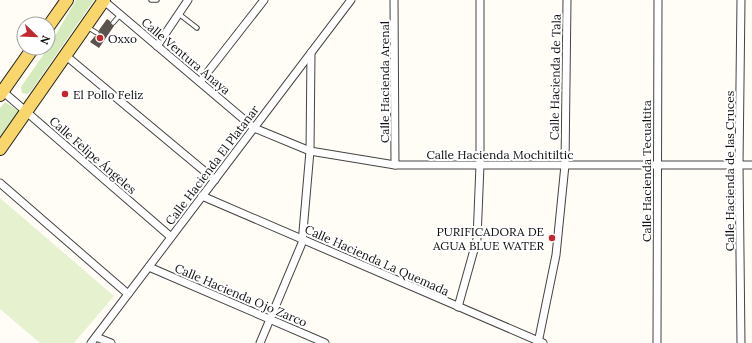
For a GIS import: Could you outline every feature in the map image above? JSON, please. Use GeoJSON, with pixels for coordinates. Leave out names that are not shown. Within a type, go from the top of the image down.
{"type":"FeatureCollection","features":[{"type":"Feature","properties":{"kind":"main road"},"geometry":{"type":"LineString","coordinates":[[55,16],[66,0]]}},
{"type":"Feature","properties":{"kind":"main road"},"geometry":{"type":"LineString","coordinates":[[0,149],[104,0]]}},
{"type":"Feature","properties":{"kind":"main road"},"geometry":{"type":"LineString","coordinates":[[1,92],[27,56]]}},
{"type":"Feature","properties":{"kind":"street","name":"Calle Ventura Anaya"},"geometry":{"type":"LineString","coordinates":[[104,0],[254,128]]}},
{"type":"Feature","properties":{"kind":"street"},"geometry":{"type":"LineString","coordinates":[[157,46],[188,0]]}},
{"type":"Feature","properties":{"kind":"street"},"geometry":{"type":"LineString","coordinates":[[200,82],[264,0]]}},
{"type":"Feature","properties":{"kind":"street","name":"Calle Hacienda El Platanar"},"geometry":{"type":"LineString","coordinates":[[91,343],[351,0]]}},
{"type":"Feature","properties":{"kind":"street","name":"Calle Hacienda Arenal"},"geometry":{"type":"LineString","coordinates":[[394,0],[395,165]]}},
{"type":"Feature","properties":{"kind":"street"},"geometry":{"type":"LineString","coordinates":[[458,307],[477,239],[480,165],[480,0]]}},
{"type":"Feature","properties":{"kind":"street","name":"Calle Hacienda de Tala"},"geometry":{"type":"LineString","coordinates":[[539,342],[556,255],[565,165],[567,0]]}},
{"type":"Feature","properties":{"kind":"street","name":"Calle Hacienda Tecualtita"},"geometry":{"type":"LineString","coordinates":[[657,343],[658,0]]}},
{"type":"Feature","properties":{"kind":"street","name":"Calle Hacienda de las Cruces"},"geometry":{"type":"LineString","coordinates":[[741,0],[739,165],[741,343]]}},
{"type":"Feature","properties":{"kind":"street"},"geometry":{"type":"LineString","coordinates":[[260,343],[302,240],[310,151],[311,53]]}},
{"type":"Feature","properties":{"kind":"street"},"geometry":{"type":"LineString","coordinates":[[65,56],[215,180]]}},
{"type":"Feature","properties":{"kind":"street","name":"Calle Felipe Ángeles"},"geometry":{"type":"LineString","coordinates":[[1,92],[26,111],[171,237]]}},
{"type":"Feature","properties":{"kind":"street","name":"Calle Hacienda Mochitiltic"},"geometry":{"type":"LineString","coordinates":[[254,128],[310,151],[395,165],[752,165]]}},
{"type":"Feature","properties":{"kind":"street"},"geometry":{"type":"LineString","coordinates":[[0,183],[128,294]]}},
{"type":"Feature","properties":{"kind":"street","name":"Calle Hacienda La Quemada"},"geometry":{"type":"LineString","coordinates":[[202,196],[539,342]]}},
{"type":"Feature","properties":{"kind":"street","name":"Calle Hacienda Ojo Zarco"},"geometry":{"type":"LineString","coordinates":[[149,267],[325,343]]}},
{"type":"Feature","properties":{"kind":"street"},"geometry":{"type":"LineString","coordinates":[[96,337],[111,343]]}},
{"type":"Feature","properties":{"kind":"lane"},"geometry":{"type":"LineString","coordinates":[[151,0],[157,0]]}},
{"type":"Feature","properties":{"kind":"lane"},"geometry":{"type":"LineString","coordinates":[[179,14],[197,28]]}},
{"type":"Feature","properties":{"kind":"lane"},"geometry":{"type":"LineString","coordinates":[[113,23],[121,15]]}},
{"type":"Feature","properties":{"kind":"lane"},"geometry":{"type":"LineString","coordinates":[[86,26],[97,33]]}},
{"type":"Feature","properties":{"kind":"green space"},"geometry":{"type":"Polygon","coordinates":[[[76,0],[94,0],[56,55],[56,34],[76,0]]]}},
{"type":"Feature","properties":{"kind":"green space"},"geometry":{"type":"Polygon","coordinates":[[[42,56],[55,56],[31,91],[27,94],[22,93],[21,87],[42,56]]]}},
{"type":"Feature","properties":{"kind":"green space"},"geometry":{"type":"Polygon","coordinates":[[[5,102],[20,112],[0,145],[0,108],[5,102]]]}},
{"type":"Feature","properties":{"kind":"green space"},"geometry":{"type":"Polygon","coordinates":[[[0,198],[114,296],[74,343],[40,343],[0,309],[0,198]]]}},
{"type":"Feature","properties":{"kind":"building","name":"Oxxo"},"geometry":{"type":"Polygon","coordinates":[[[107,19],[110,21],[111,25],[114,26],[99,48],[90,42],[95,36],[100,35],[99,30],[107,19]]]}},
{"type":"Feature","properties":{"kind":"place","name":"Oxxo"},"geometry":{"type":"Point","coordinates":[100,38]}},
{"type":"Feature","properties":{"kind":"place","name":"El Pollo Feliz"},"geometry":{"type":"Point","coordinates":[65,94]}},
{"type":"Feature","properties":{"kind":"place","name":"PURIFICADORA DE AGUA BLUE WATER"},"geometry":{"type":"Point","coordinates":[552,238]}}]}
